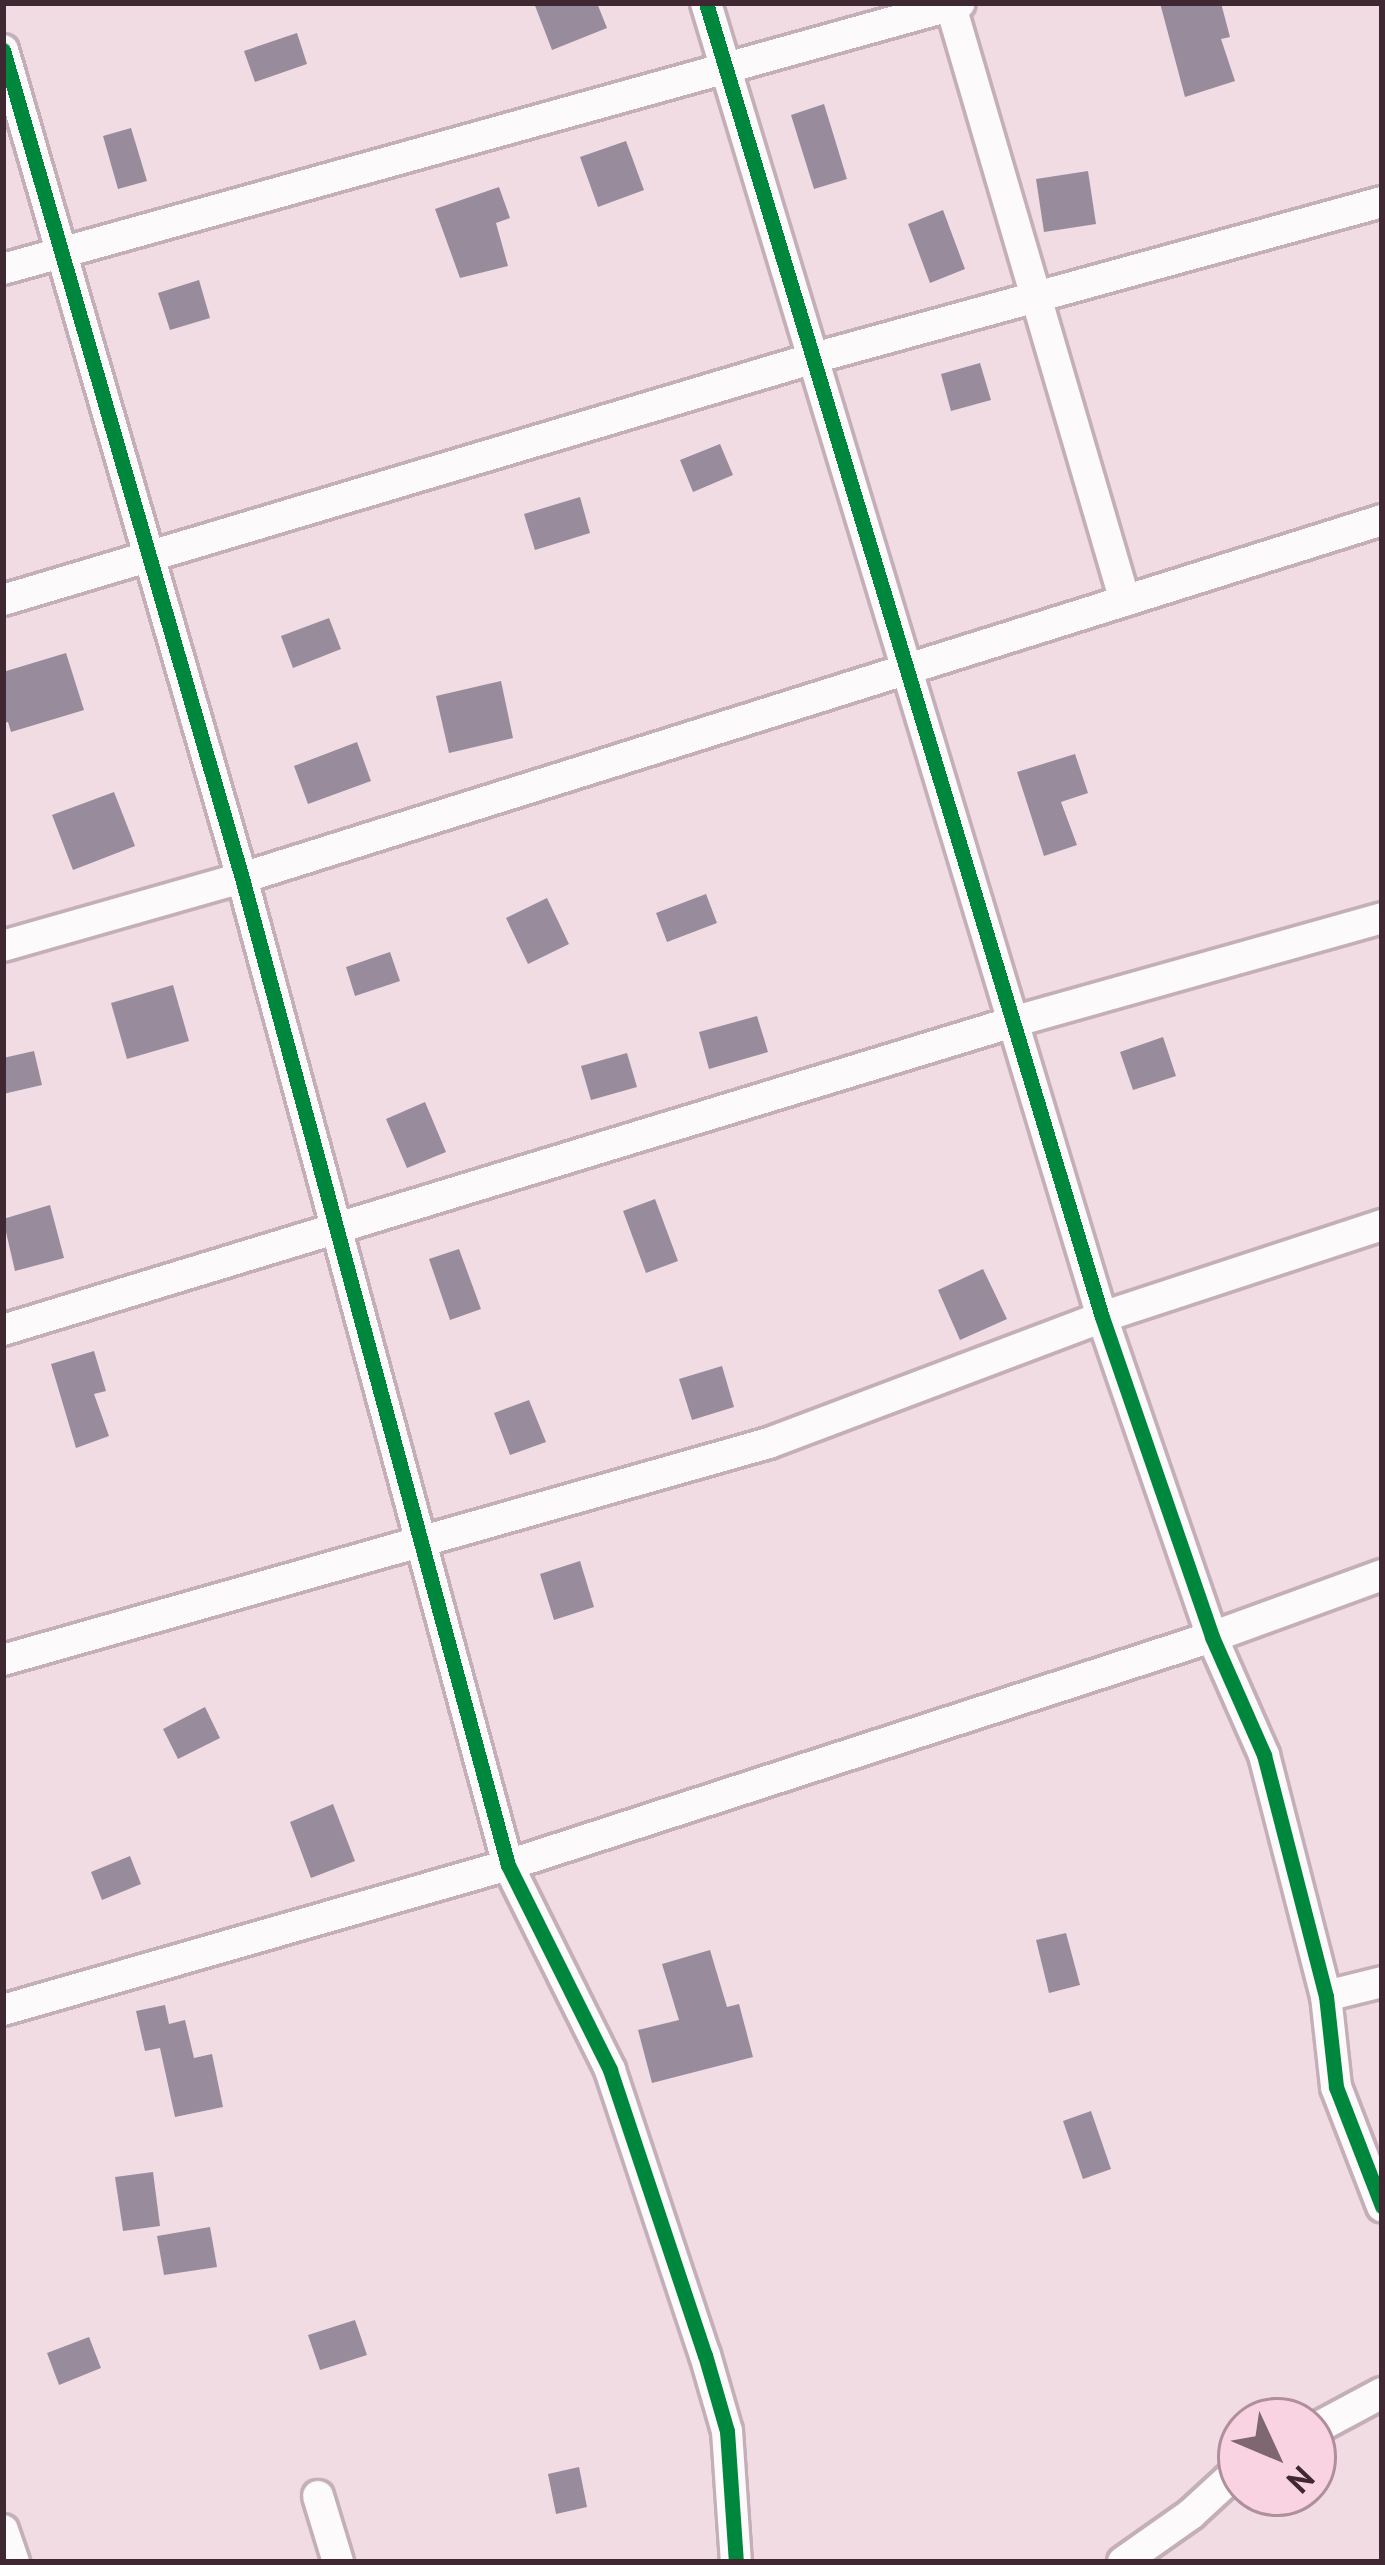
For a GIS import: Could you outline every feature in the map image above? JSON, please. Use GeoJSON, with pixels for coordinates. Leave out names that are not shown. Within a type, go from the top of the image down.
{"type":"FeatureCollection","features":[{"type":"Feature","properties":{"kind":"street"},"geometry":{"type":"LineString","coordinates":[[706,3],[1102,1317],[1213,1636],[1264,1755],[1326,1996],[1336,2086],[1382,2206]]}},
{"type":"Feature","properties":{"kind":"street"},"geometry":{"type":"LineString","coordinates":[[3,269],[953,4],[1125,601]]}},
{"type":"Feature","properties":{"kind":"street"},"geometry":{"type":"LineString","coordinates":[[3,50],[242,878],[508,1865],[610,2069],[662,2215],[727,2431],[736,2562]]}},
{"type":"Feature","properties":{"kind":"street"},"geometry":{"type":"LineString","coordinates":[[3,600],[150,560],[814,358],[1382,202]]}},
{"type":"Feature","properties":{"kind":"street"},"geometry":{"type":"LineString","coordinates":[[3,946],[242,878],[1382,520]]}},
{"type":"Feature","properties":{"kind":"street"},"geometry":{"type":"LineString","coordinates":[[3,1330],[1016,1021],[1382,919]]}},
{"type":"Feature","properties":{"kind":"street"},"geometry":{"type":"LineString","coordinates":[[3,1660],[420,1538],[769,1443],[1102,1317],[1382,1225]]}},
{"type":"Feature","properties":{"kind":"street"},"geometry":{"type":"LineString","coordinates":[[3,2010],[508,1865],[1213,1636],[1382,1575]]}},
{"type":"Feature","properties":{"kind":"street"},"geometry":{"type":"LineString","coordinates":[[1326,1996],[1382,1982]]}},
{"type":"Feature","properties":{"kind":"street"},"geometry":{"type":"LineString","coordinates":[[1337,2417],[1382,2393]]}},
{"type":"Feature","properties":{"kind":"street"},"geometry":{"type":"LineString","coordinates":[[1123,2562],[1191,2515],[1217,2491]]}},
{"type":"Feature","properties":{"kind":"street"},"geometry":{"type":"LineString","coordinates":[[318,2496],[338,2562]]}},
{"type":"Feature","properties":{"kind":"street"},"geometry":{"type":"LineString","coordinates":[[3,2530],[14,2562]]}},
{"type":"Feature","properties":{"kind":"building"},"geometry":{"type":"Polygon","coordinates":[[[534,3],[597,3],[607,28],[552,50],[534,3]]]}},
{"type":"Feature","properties":{"kind":"building"},"geometry":{"type":"Polygon","coordinates":[[[1160,3],[1221,3],[1230,37],[1221,39],[1235,81],[1185,97],[1160,3]]]}},
{"type":"Feature","properties":{"kind":"building"},"geometry":{"type":"Polygon","coordinates":[[[297,33],[307,64],[255,82],[244,51],[297,33]]]}},
{"type":"Feature","properties":{"kind":"building"},"geometry":{"type":"Polygon","coordinates":[[[824,104],[847,179],[814,189],[791,115],[824,104]]]}},
{"type":"Feature","properties":{"kind":"building"},"geometry":{"type":"Polygon","coordinates":[[[131,128],[147,181],[118,189],[103,136],[131,128]]]}},
{"type":"Feature","properties":{"kind":"building"},"geometry":{"type":"Polygon","coordinates":[[[626,141],[644,190],[598,207],[580,157],[626,141]]]}},
{"type":"Feature","properties":{"kind":"building"},"geometry":{"type":"Polygon","coordinates":[[[1088,171],[1096,224],[1044,232],[1036,179],[1088,171]]]}},
{"type":"Feature","properties":{"kind":"building"},"geometry":{"type":"Polygon","coordinates":[[[499,187],[510,218],[496,223],[508,266],[460,278],[435,209],[499,187]]]}},
{"type":"Feature","properties":{"kind":"building"},"geometry":{"type":"Polygon","coordinates":[[[943,210],[965,269],[930,283],[908,224],[943,210]]]}},
{"type":"Feature","properties":{"kind":"building"},"geometry":{"type":"Polygon","coordinates":[[[199,280],[210,318],[170,330],[158,293],[199,280]]]}},
{"type":"Feature","properties":{"kind":"building"},"geometry":{"type":"Polygon","coordinates":[[[980,363],[991,400],[951,411],[941,374],[980,363]]]}},
{"type":"Feature","properties":{"kind":"building"},"geometry":{"type":"Polygon","coordinates":[[[720,444],[733,475],[693,492],[680,460],[720,444]]]}},
{"type":"Feature","properties":{"kind":"building"},"geometry":{"type":"Polygon","coordinates":[[[580,497],[590,533],[535,550],[524,514],[580,497]]]}},
{"type":"Feature","properties":{"kind":"building"},"geometry":{"type":"Polygon","coordinates":[[[329,618],[341,649],[293,668],[281,636],[329,618]]]}},
{"type":"Feature","properties":{"kind":"building"},"geometry":{"type":"Polygon","coordinates":[[[66,653],[84,710],[11,732],[8,722],[3,723],[3,672],[66,653]]]}},
{"type":"Feature","properties":{"kind":"building"},"geometry":{"type":"Polygon","coordinates":[[[501,681],[513,738],[449,753],[436,696],[501,681]]]}},
{"type":"Feature","properties":{"kind":"building"},"geometry":{"type":"Polygon","coordinates":[[[357,742],[371,781],[308,804],[294,766],[357,742]]]}},
{"type":"Feature","properties":{"kind":"building"},"geometry":{"type":"Polygon","coordinates":[[[1075,754],[1088,793],[1061,802],[1077,845],[1044,856],[1017,772],[1075,754]]]}},
{"type":"Feature","properties":{"kind":"building"},"geometry":{"type":"Polygon","coordinates":[[[114,792],[135,846],[73,870],[52,815],[114,792]]]}},
{"type":"Feature","properties":{"kind":"building"},"geometry":{"type":"Polygon","coordinates":[[[706,894],[717,923],[667,942],[656,913],[706,894]]]}},
{"type":"Feature","properties":{"kind":"building"},"geometry":{"type":"Polygon","coordinates":[[[547,898],[569,944],[528,964],[506,918],[547,898]]]}},
{"type":"Feature","properties":{"kind":"building"},"geometry":{"type":"Polygon","coordinates":[[[390,952],[400,981],[355,996],[346,967],[390,952]]]}},
{"type":"Feature","properties":{"kind":"building"},"geometry":{"type":"Polygon","coordinates":[[[173,985],[189,1041],[127,1059],[111,1003],[173,985]]]}},
{"type":"Feature","properties":{"kind":"building"},"geometry":{"type":"Polygon","coordinates":[[[757,1016],[768,1052],[709,1069],[699,1032],[757,1016]]]}},
{"type":"Feature","properties":{"kind":"building"},"geometry":{"type":"Polygon","coordinates":[[[1163,1037],[1176,1076],[1133,1090],[1120,1052],[1163,1037]]]}},
{"type":"Feature","properties":{"kind":"building"},"geometry":{"type":"Polygon","coordinates":[[[34,1051],[42,1085],[3,1094],[3,1058],[34,1051]]]}},
{"type":"Feature","properties":{"kind":"building"},"geometry":{"type":"Polygon","coordinates":[[[627,1053],[637,1087],[591,1100],[581,1066],[627,1053]]]}},
{"type":"Feature","properties":{"kind":"building"},"geometry":{"type":"Polygon","coordinates":[[[425,1102],[446,1152],[407,1168],[386,1119],[425,1102]]]}},
{"type":"Feature","properties":{"kind":"building"},"geometry":{"type":"Polygon","coordinates":[[[655,1199],[678,1261],[646,1273],[623,1211],[655,1199]]]}},
{"type":"Feature","properties":{"kind":"building"},"geometry":{"type":"Polygon","coordinates":[[[50,1205],[64,1258],[15,1271],[3,1219],[50,1205]]]}},
{"type":"Feature","properties":{"kind":"building"},"geometry":{"type":"Polygon","coordinates":[[[459,1249],[481,1309],[450,1320],[429,1259],[459,1249]]]}},
{"type":"Feature","properties":{"kind":"building"},"geometry":{"type":"Polygon","coordinates":[[[983,1269],[1007,1319],[960,1340],[938,1290],[983,1269]]]}},
{"type":"Feature","properties":{"kind":"building"},"geometry":{"type":"Polygon","coordinates":[[[94,1351],[106,1391],[94,1394],[109,1436],[76,1448],[51,1364],[94,1351]]]}},
{"type":"Feature","properties":{"kind":"building"},"geometry":{"type":"Polygon","coordinates":[[[722,1366],[734,1407],[692,1420],[679,1379],[722,1366]]]}},
{"type":"Feature","properties":{"kind":"building"},"geometry":{"type":"Polygon","coordinates":[[[529,1400],[546,1442],[510,1455],[494,1413],[529,1400]]]}},
{"type":"Feature","properties":{"kind":"building"},"geometry":{"type":"Polygon","coordinates":[[[580,1561],[594,1607],[554,1620],[540,1574],[580,1561]]]}},
{"type":"Feature","properties":{"kind":"building"},"geometry":{"type":"Polygon","coordinates":[[[205,1707],[220,1738],[178,1759],[163,1729],[205,1707]]]}},
{"type":"Feature","properties":{"kind":"building"},"geometry":{"type":"Polygon","coordinates":[[[333,1804],[355,1861],[311,1878],[290,1822],[333,1804]]]}},
{"type":"Feature","properties":{"kind":"building"},"geometry":{"type":"Polygon","coordinates":[[[130,1856],[141,1884],[102,1900],[91,1872],[130,1856]]]}},
{"type":"Feature","properties":{"kind":"building"},"geometry":{"type":"Polygon","coordinates":[[[1066,1933],[1080,1985],[1049,1993],[1036,1940],[1066,1933]]]}},
{"type":"Feature","properties":{"kind":"building"},"geometry":{"type":"Polygon","coordinates":[[[710,1950],[727,2007],[739,2004],[753,2057],[652,2083],[638,2030],[679,2020],[662,1964],[710,1950]]]}},
{"type":"Feature","properties":{"kind":"building"},"geometry":{"type":"Polygon","coordinates":[[[165,2005],[169,2024],[185,2020],[194,2058],[212,2054],[223,2107],[175,2117],[160,2048],[145,2051],[136,2011],[165,2005]]]}},
{"type":"Feature","properties":{"kind":"building"},"geometry":{"type":"Polygon","coordinates":[[[1091,2111],[1111,2169],[1083,2179],[1063,2121],[1091,2111]]]}},
{"type":"Feature","properties":{"kind":"building"},"geometry":{"type":"Polygon","coordinates":[[[153,2172],[160,2226],[123,2231],[115,2177],[153,2172]]]}},
{"type":"Feature","properties":{"kind":"building"},"geometry":{"type":"Polygon","coordinates":[[[210,2227],[217,2267],[164,2275],[157,2236],[210,2227]]]}},
{"type":"Feature","properties":{"kind":"building"},"geometry":{"type":"Polygon","coordinates":[[[355,2320],[367,2355],[320,2370],[308,2335],[355,2320]]]}},
{"type":"Feature","properties":{"kind":"building"},"geometry":{"type":"Polygon","coordinates":[[[89,2337],[101,2368],[59,2385],[47,2353],[89,2337]]]}},
{"type":"Feature","properties":{"kind":"building"},"geometry":{"type":"Polygon","coordinates":[[[579,2467],[587,2507],[556,2514],[548,2474],[579,2467]]]}},
{"type":"Feature","properties":{"kind":"cycle path"},"geometry":{"type":"LineString","coordinates":[[706,3],[1102,1317],[1212,1637],[1264,1755],[1326,1996],[1336,2087],[1382,2206]]}},
{"type":"Feature","properties":{"kind":"cycle path"},"geometry":{"type":"LineString","coordinates":[[3,50],[242,878],[508,1865],[610,2070],[705,2355],[727,2431],[736,2562]]}}]}
